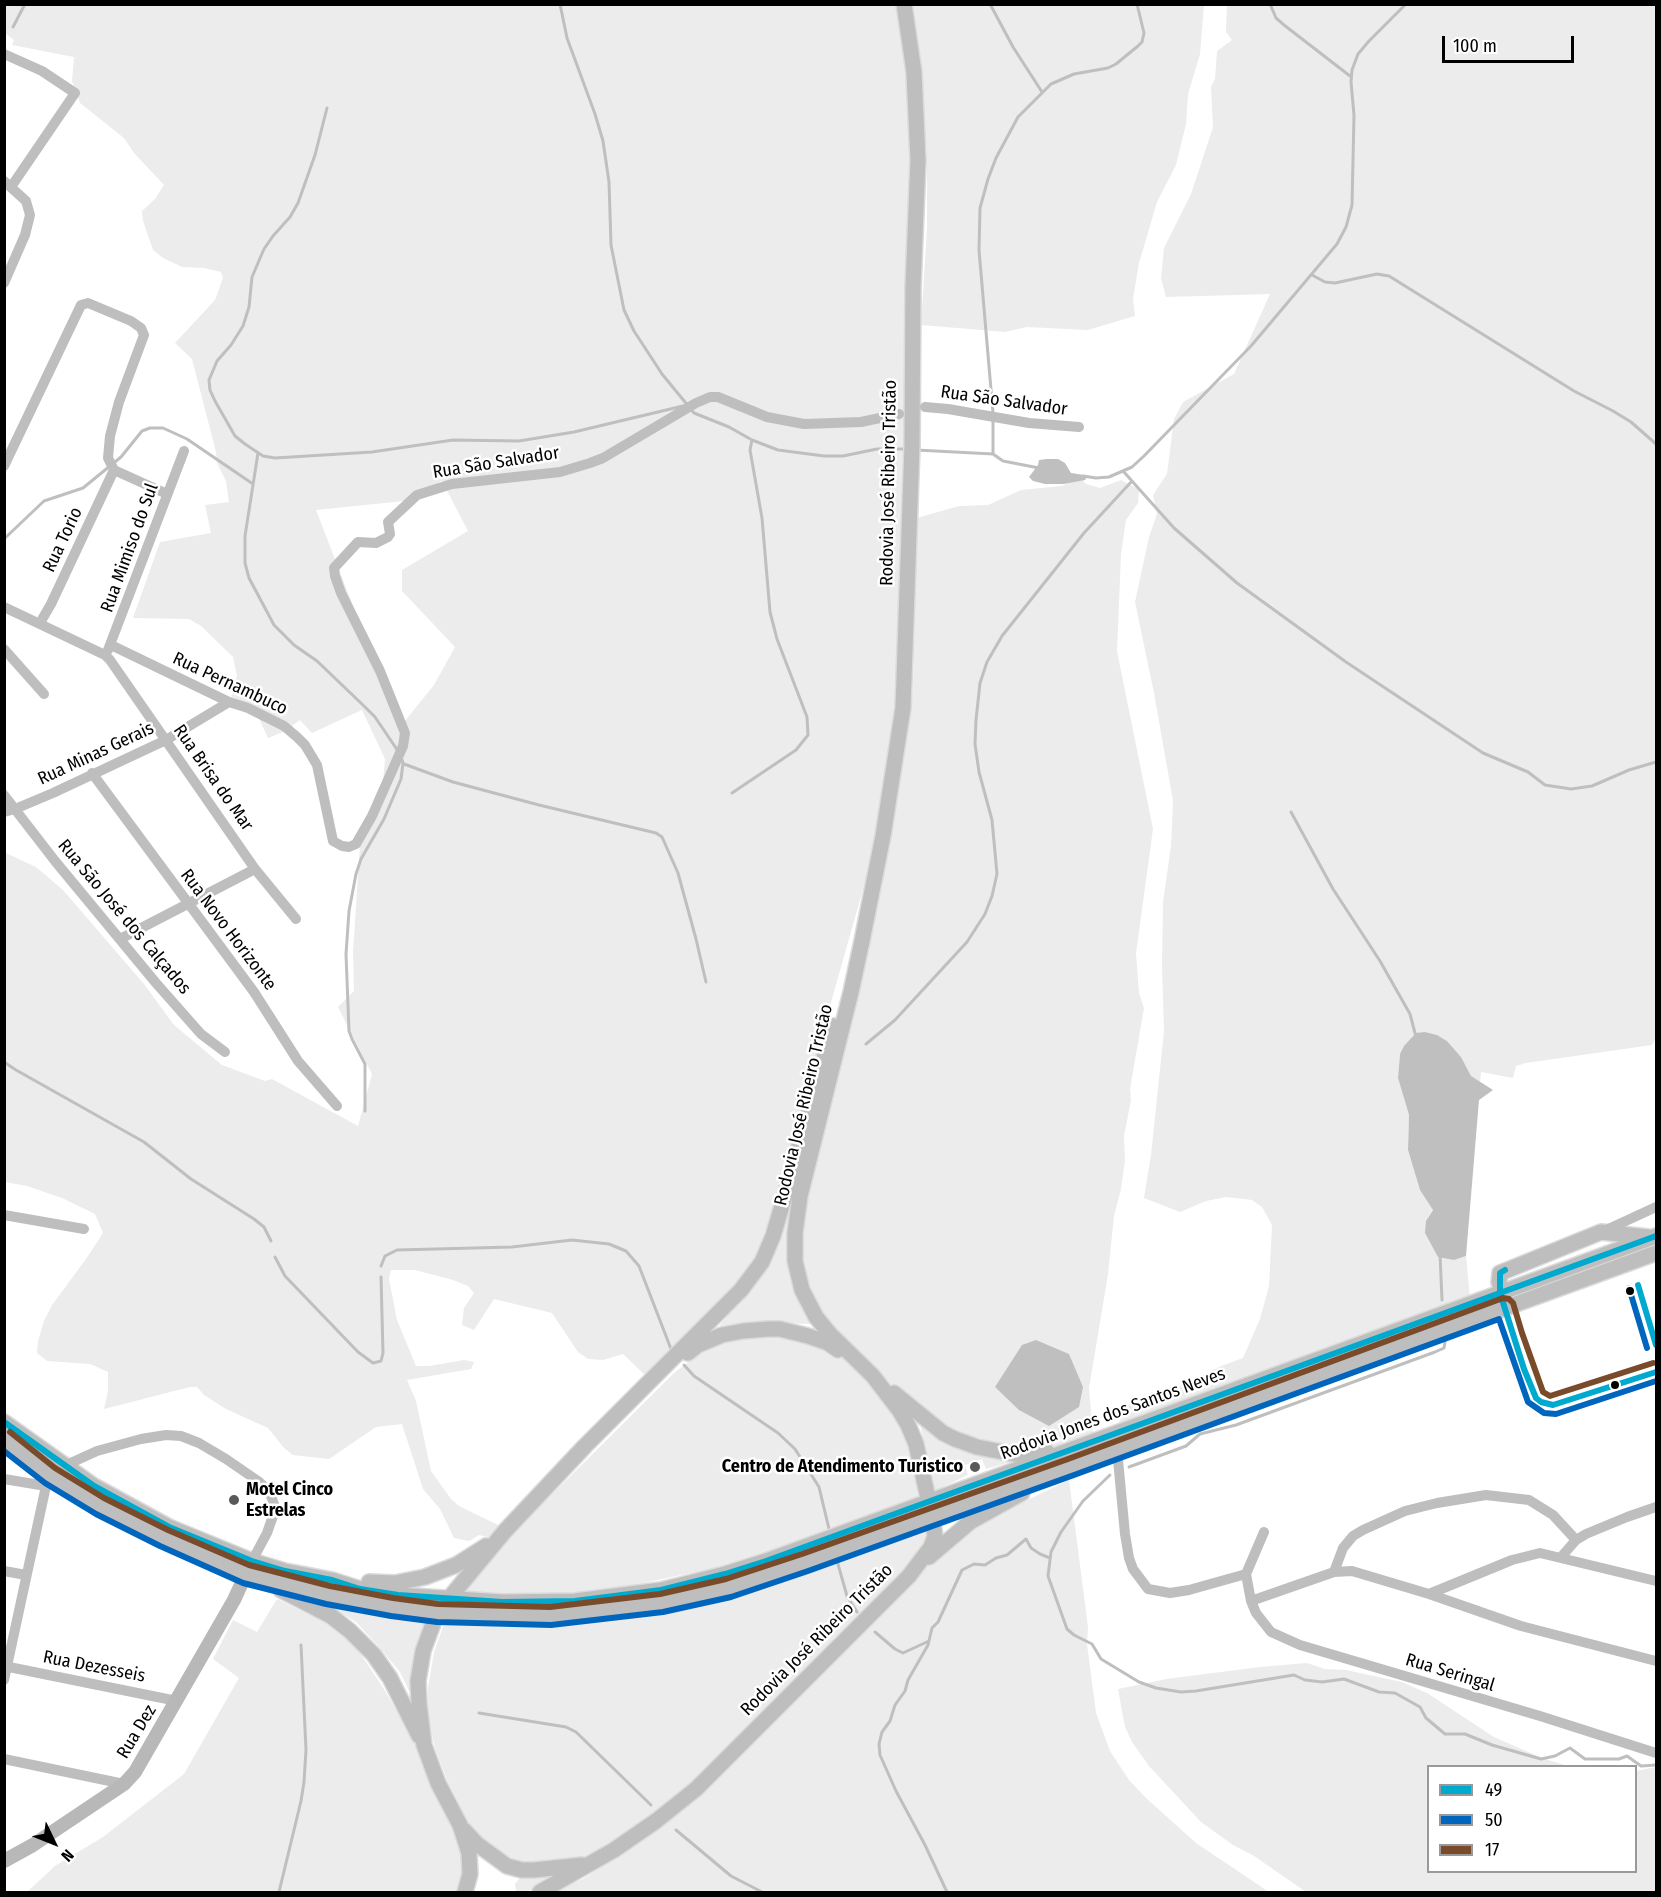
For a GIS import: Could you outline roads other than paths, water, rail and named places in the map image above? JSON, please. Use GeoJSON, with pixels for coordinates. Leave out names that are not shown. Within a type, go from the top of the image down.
{"type":"FeatureCollection","features":[{"type":"Feature","properties":{"kind":"main road","name":"Rodovia José Ribeiro Tristão"},"geometry":{"type":"LineString","coordinates":[[540,1893],[656,1821],[696,1789],[909,1576],[931,1546],[935,1536],[916,1444],[908,1425],[869,1372],[816,1317],[802,1290],[795,1261],[795,1233],[800,1196],[858,959],[883,837],[903,708],[912,445],[913,287],[918,160],[914,72],[904,4]]}},
{"type":"Feature","properties":{"kind":"main road","name":"Rodovia José Ribeiro Tristão"},"geometry":{"type":"LineString","coordinates":[[460,1825],[438,1783],[424,1745],[418,1681],[423,1651],[437,1613],[505,1531],[585,1446],[741,1290],[762,1262],[773,1236],[786,1192],[826,1045],[858,959]]}},
{"type":"Feature","properties":{"kind":"main road"},"geometry":{"type":"LineString","coordinates":[[1503,1300],[1499,1282],[1500,1273],[1601,1232],[1654,1237]]}},
{"type":"Feature","properties":{"kind":"main road","name":"Rodovia Jones dos Santos Neves"},"geometry":{"type":"LineString","coordinates":[[4,1422],[103,1491],[250,1570],[285,1571],[389,1594],[502,1602],[575,1601],[662,1590],[725,1574],[1071,1467],[1503,1300],[1654,1237]]}},
{"type":"Feature","properties":{"kind":"main road","name":"Rodovia Jones dos Santos Neves"},"geometry":{"type":"LineString","coordinates":[[4,1439],[48,1480],[164,1538],[250,1570],[328,1595],[437,1613],[550,1616],[603,1611],[662,1603],[750,1581],[1072,1450],[1503,1300],[1656,1253]]}},
{"type":"Feature","properties":{"kind":"main road"},"geometry":{"type":"LineString","coordinates":[[646,1387],[698,1345],[722,1335],[758,1329],[780,1329],[828,1343],[869,1372],[944,1433],[955,1439],[977,1447],[1013,1454],[1025,1455],[1072,1450]]}},
{"type":"Feature","properties":{"kind":"main road"},"geometry":{"type":"LineString","coordinates":[[909,1576],[951,1536],[970,1522],[1071,1467]]}},
{"type":"Feature","properties":{"kind":"main road"},"geometry":{"type":"LineString","coordinates":[[332,1580],[395,1583],[425,1577],[444,1570],[477,1552],[505,1531]]}},
{"type":"Feature","properties":{"kind":"main road"},"geometry":{"type":"LineString","coordinates":[[250,1570],[314,1606],[351,1631],[374,1655],[390,1678],[424,1745]]}},
{"type":"Feature","properties":{"kind":"main road"},"geometry":{"type":"LineString","coordinates":[[460,1825],[477,1844],[507,1866],[522,1870],[572,1867],[593,1862]]}},
{"type":"Feature","properties":{"kind":"main road"},"geometry":{"type":"LineString","coordinates":[[460,1825],[470,1861],[470,1874],[465,1893]]}},
{"type":"Feature","properties":{"kind":"street"},"geometry":{"type":"LineString","coordinates":[[4,54],[42,71],[75,94],[8,184],[28,205],[30,219],[4,283]]}},
{"type":"Feature","properties":{"kind":"street"},"geometry":{"type":"LineString","coordinates":[[4,466],[9,446],[81,305],[88,303],[131,321],[141,328],[144,335],[119,402],[107,455],[114,470],[167,494]]}},
{"type":"Feature","properties":{"kind":"street","name":"Rua São Salvador"},"geometry":{"type":"LineString","coordinates":[[333,841],[349,847],[356,844],[372,816],[405,738],[404,727],[380,670],[341,593],[334,573],[335,566],[358,542],[376,543],[388,537],[390,534],[388,522],[417,495],[465,482],[560,471],[590,464],[683,410],[714,396],[757,414],[789,422],[849,423],[899,414]]}},
{"type":"Feature","properties":{"kind":"street","name":"Rua São Salvador"},"geometry":{"type":"LineString","coordinates":[[925,407],[1029,423],[1079,427]]}},
{"type":"Feature","properties":{"kind":"street","name":"Rua Mimiso do Sul"},"geometry":{"type":"LineString","coordinates":[[105,655],[111,645],[184,451]]}},
{"type":"Feature","properties":{"kind":"street","name":"Rua Torio"},"geometry":{"type":"LineString","coordinates":[[40,623],[114,470]]}},
{"type":"Feature","properties":{"kind":"street"},"geometry":{"type":"LineString","coordinates":[[4,607],[105,655]]}},
{"type":"Feature","properties":{"kind":"street","name":"Rua Pernambuco"},"geometry":{"type":"LineString","coordinates":[[111,645],[284,726],[305,745],[317,765],[333,841]]}},
{"type":"Feature","properties":{"kind":"street"},"geometry":{"type":"LineString","coordinates":[[4,650],[44,694]]}},
{"type":"Feature","properties":{"kind":"street","name":"Rua Brisa do Mar"},"geometry":{"type":"LineString","coordinates":[[105,655],[255,869],[296,919]]}},
{"type":"Feature","properties":{"kind":"street","name":"Rua Minas Gerais"},"geometry":{"type":"LineString","coordinates":[[10,810],[166,740],[230,702]]}},
{"type":"Feature","properties":{"kind":"street","name":"Rua Novo Horizonte"},"geometry":{"type":"LineString","coordinates":[[92,773],[254,992],[298,1061],[337,1106]]}},
{"type":"Feature","properties":{"kind":"street","name":"Rua São José dos Calçados"},"geometry":{"type":"LineString","coordinates":[[4,795],[10,810],[156,983],[201,1034],[225,1052]]}},
{"type":"Feature","properties":{"kind":"street"},"geometry":{"type":"LineString","coordinates":[[120,939],[255,869]]}},
{"type":"Feature","properties":{"kind":"street"},"geometry":{"type":"LineString","coordinates":[[1601,1232],[1656,1207]]}},
{"type":"Feature","properties":{"kind":"street"},"geometry":{"type":"LineString","coordinates":[[4,1215],[84,1229]]}},
{"type":"Feature","properties":{"kind":"street","name":"Rua Dez"},"geometry":{"type":"LineString","coordinates":[[4,1861],[33,1845],[124,1784],[135,1772],[234,1600],[250,1570],[273,1516],[274,1504],[269,1491],[226,1459],[199,1443],[181,1436],[166,1435],[141,1439],[97,1451],[64,1466]]}},
{"type":"Feature","properties":{"kind":"street"},"geometry":{"type":"LineString","coordinates":[[1118,1449],[1129,1558],[1133,1569],[1148,1589],[1170,1593],[1246,1574],[1264,1532]]}},
{"type":"Feature","properties":{"kind":"street"},"geometry":{"type":"LineString","coordinates":[[4,1479],[48,1480],[4,1680]]}},
{"type":"Feature","properties":{"kind":"street"},"geometry":{"type":"LineString","coordinates":[[1334,1572],[1343,1548],[1353,1536],[1363,1530],[1405,1511],[1486,1495],[1529,1500],[1553,1515],[1576,1540]]}},
{"type":"Feature","properties":{"kind":"street"},"geometry":{"type":"LineString","coordinates":[[1562,1556],[1576,1540],[1627,1516],[1656,1507]]}},
{"type":"Feature","properties":{"kind":"street"},"geometry":{"type":"LineString","coordinates":[[1429,1594],[1527,1555],[1540,1553],[1562,1556],[1656,1581]]}},
{"type":"Feature","properties":{"kind":"street"},"geometry":{"type":"LineString","coordinates":[[4,1571],[26,1575]]}},
{"type":"Feature","properties":{"kind":"street"},"geometry":{"type":"LineString","coordinates":[[1251,1601],[1334,1572],[1352,1571],[1429,1594],[1521,1626],[1656,1661]]}},
{"type":"Feature","properties":{"kind":"street","name":"Rua Seringal"},"geometry":{"type":"LineString","coordinates":[[1246,1574],[1251,1601],[1259,1619],[1271,1632],[1300,1645],[1656,1753]]}},
{"type":"Feature","properties":{"kind":"street","name":"Rua Dezesseis"},"geometry":{"type":"LineString","coordinates":[[6,1667],[177,1701]]}},
{"type":"Feature","properties":{"kind":"street"},"geometry":{"type":"LineString","coordinates":[[4,1759],[124,1784]]}},
{"type":"Feature","properties":{"kind":"waterway"},"geometry":{"type":"LineString","coordinates":[[13,27],[25,4]]}},
{"type":"Feature","properties":{"kind":"waterway"},"geometry":{"type":"LineString","coordinates":[[560,4],[567,38],[603,141],[609,182],[611,245],[624,310],[634,331],[662,374],[694,413],[778,450],[843,456],[877,449],[906,449]]}},
{"type":"Feature","properties":{"kind":"waterway"},"geometry":{"type":"LineString","coordinates":[[990,4],[1013,47],[1042,92]]}},
{"type":"Feature","properties":{"kind":"waterway"},"geometry":{"type":"LineString","coordinates":[[993,413],[979,250],[980,208],[988,179],[996,158],[1018,117],[1051,84],[1074,74],[1108,68],[1142,42],[1144,33],[1137,4]]}},
{"type":"Feature","properties":{"kind":"waterway"},"geometry":{"type":"LineString","coordinates":[[1270,4],[1276,18],[1350,76]]}},
{"type":"Feature","properties":{"kind":"waterway"},"geometry":{"type":"LineString","coordinates":[[1083,476],[1109,477],[1132,467],[1251,346],[1337,244],[1346,227],[1352,205],[1354,115],[1352,70],[1358,54],[1406,4]]}},
{"type":"Feature","properties":{"kind":"waterway"},"geometry":{"type":"LineString","coordinates":[[327,108],[315,155],[298,203],[290,217],[264,249],[252,277],[249,307],[243,326],[217,361],[209,380],[215,401],[235,436],[263,456],[275,458],[372,452],[453,440],[519,441],[574,432],[683,406]]}},
{"type":"Feature","properties":{"kind":"waterway"},"geometry":{"type":"LineString","coordinates":[[1312,275],[1325,282],[1335,283],[1377,274],[1389,276],[1574,391],[1631,422],[1656,444]]}},
{"type":"Feature","properties":{"kind":"waterway"},"geometry":{"type":"LineString","coordinates":[[993,420],[993,454]]}},
{"type":"Feature","properties":{"kind":"waterway"},"geometry":{"type":"LineString","coordinates":[[4,539],[44,501],[83,488],[121,457],[142,431],[150,428],[163,428],[187,439],[253,484]]}},
{"type":"Feature","properties":{"kind":"waterway"},"geometry":{"type":"LineString","coordinates":[[732,793],[796,750],[808,735],[807,717],[777,639],[770,612],[762,518],[750,450],[752,440]]}},
{"type":"Feature","properties":{"kind":"waterway"},"geometry":{"type":"LineString","coordinates":[[916,450],[993,454],[1003,461],[1039,468]]}},
{"type":"Feature","properties":{"kind":"waterway"},"geometry":{"type":"LineString","coordinates":[[258,453],[245,536],[245,563],[249,578],[274,625],[294,645],[317,661],[375,717],[398,751]]}},
{"type":"Feature","properties":{"kind":"waterway"},"geometry":{"type":"LineString","coordinates":[[1123,471],[1174,528],[1237,583],[1346,662],[1483,753],[1528,772],[1545,785],[1571,789],[1592,786],[1629,770],[1656,762]]}},
{"type":"Feature","properties":{"kind":"waterway"},"geometry":{"type":"LineString","coordinates":[[866,1044],[895,1020],[967,942],[985,914],[992,896],[997,874],[992,820],[979,772],[975,744],[980,683],[987,662],[1002,636],[1084,533],[1132,481]]}},
{"type":"Feature","properties":{"kind":"waterway"},"geometry":{"type":"LineString","coordinates":[[365,1111],[365,1064],[349,1031],[346,954],[349,911],[361,859],[384,819],[401,779],[403,763],[401,757]]}},
{"type":"Feature","properties":{"kind":"waterway"},"geometry":{"type":"LineString","coordinates":[[404,764],[453,782],[656,833],[662,837],[678,873],[706,982]]}},
{"type":"Feature","properties":{"kind":"waterway"},"geometry":{"type":"LineString","coordinates":[[1291,812],[1333,889],[1380,961],[1410,1014],[1416,1037]]}},
{"type":"Feature","properties":{"kind":"waterway"},"geometry":{"type":"LineString","coordinates":[[4,1062],[144,1142],[191,1179],[254,1219],[264,1227],[271,1241]]}},
{"type":"Feature","properties":{"kind":"waterway"},"geometry":{"type":"LineString","coordinates":[[381,1266],[385,1256],[397,1250],[512,1247],[572,1240],[609,1244],[626,1251],[639,1266],[671,1349]]}},
{"type":"Feature","properties":{"kind":"waterway"},"geometry":{"type":"LineString","coordinates":[[1440,1254],[1442,1300]]}},
{"type":"Feature","properties":{"kind":"waterway"},"geometry":{"type":"LineString","coordinates":[[275,1257],[285,1276],[358,1352],[373,1363],[381,1361],[383,1353],[381,1277]]}},
{"type":"Feature","properties":{"kind":"waterway"},"geometry":{"type":"LineString","coordinates":[[1129,1467],[1186,1446],[1200,1434],[1236,1425],[1435,1352],[1444,1348],[1445,1342]]}},
{"type":"Feature","properties":{"kind":"waterway"},"geometry":{"type":"LineString","coordinates":[[684,1365],[694,1376],[778,1433],[795,1449],[819,1487],[830,1533]]}},
{"type":"Feature","properties":{"kind":"waterway"},"geometry":{"type":"LineString","coordinates":[[1110,1475],[1083,1501],[1061,1532],[1051,1552],[1048,1576],[1067,1629],[1092,1644],[1101,1659],[1139,1682],[1156,1688],[1181,1692],[1294,1675],[1305,1680],[1322,1682],[1344,1679],[1379,1692],[1395,1693],[1420,1707],[1426,1718],[1445,1734],[1465,1734],[1492,1745],[1541,1759],[1555,1756],[1570,1748],[1585,1759],[1619,1759],[1627,1756],[1641,1766],[1656,1765]]}},
{"type":"Feature","properties":{"kind":"waterway"},"geometry":{"type":"LineString","coordinates":[[947,1892],[880,1755],[879,1744],[882,1732],[890,1721],[895,1705],[905,1691],[908,1680],[928,1645],[932,1628],[938,1622],[962,1570],[974,1564],[985,1565],[996,1558],[1007,1555],[1026,1539],[1031,1548],[1050,1558]]}},
{"type":"Feature","properties":{"kind":"waterway"},"geometry":{"type":"LineString","coordinates":[[836,1557],[847,1596],[857,1612]]}},
{"type":"Feature","properties":{"kind":"waterway"},"geometry":{"type":"LineString","coordinates":[[875,1632],[903,1653],[929,1641]]}},
{"type":"Feature","properties":{"kind":"waterway"},"geometry":{"type":"LineString","coordinates":[[279,1892],[304,1782],[306,1750],[301,1645]]}},
{"type":"Feature","properties":{"kind":"waterway"},"geometry":{"type":"LineString","coordinates":[[479,1713],[566,1727],[576,1732],[651,1805]]}},
{"type":"Feature","properties":{"kind":"waterway"},"geometry":{"type":"LineString","coordinates":[[676,1830],[731,1876],[762,1892]]}},
{"type":"Feature","properties":{"kind":"place","name":"Centro de Atendimento Turistico"},"geometry":{"type":"Point","coordinates":[975,1467]}},
{"type":"Feature","properties":{"kind":"place","name":"Motel Cinco Estrelas"},"geometry":{"type":"Point","coordinates":[234,1500]}}]}
